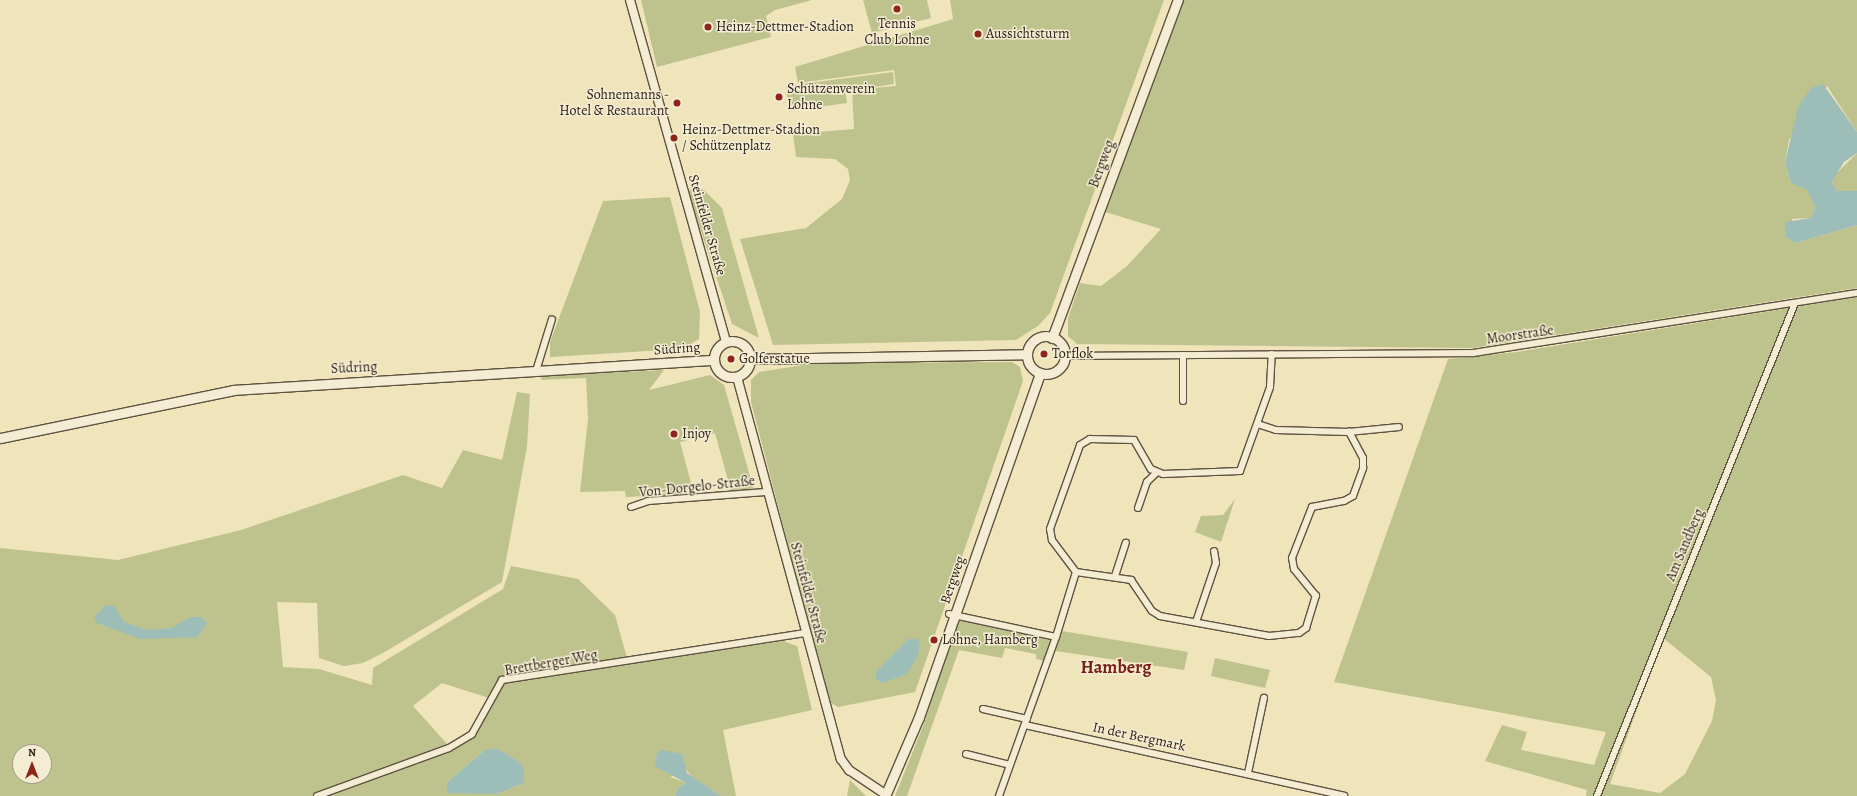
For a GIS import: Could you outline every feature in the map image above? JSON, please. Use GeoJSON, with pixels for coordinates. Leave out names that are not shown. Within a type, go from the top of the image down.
{"type":"FeatureCollection","features":[{"type":"Feature","properties":{"kind":"main road","name":"Bergweg"},"geometry":{"type":"LineString","coordinates":[[1052,338],[1178,0]]}},
{"type":"Feature","properties":{"kind":"main road"},"geometry":{"type":"LineString","coordinates":[[1052,338],[1062,345],[1064,356],[1054,372],[1040,373],[1029,364],[1027,354],[1034,340],[1052,338]]}},
{"type":"Feature","properties":{"kind":"main road"},"geometry":{"type":"LineString","coordinates":[[726,342],[744,344],[751,359],[747,370],[737,377],[719,372],[714,360],[716,350],[726,342]]}},
{"type":"Feature","properties":{"kind":"main road"},"geometry":{"type":"LineString","coordinates":[[751,359],[1027,354]]}},
{"type":"Feature","properties":{"kind":"main road","name":"Südring"},"geometry":{"type":"LineString","coordinates":[[0,438],[233,390],[714,360]]}},
{"type":"Feature","properties":{"kind":"main road","name":"Bergweg"},"geometry":{"type":"LineString","coordinates":[[885,795],[919,717],[952,615],[1040,373]]}},
{"type":"Feature","properties":{"kind":"street","name":"Steinfelder Straße"},"geometry":{"type":"LineString","coordinates":[[630,0],[726,342]]}},
{"type":"Feature","properties":{"kind":"street","name":"Moorstraße"},"geometry":{"type":"LineString","coordinates":[[1064,356],[1448,354],[1516,348],[1857,293]]}},
{"type":"Feature","properties":{"kind":"street","name":"Am Sandberg"},"geometry":{"type":"LineString","coordinates":[[1596,796],[1795,303]]}},
{"type":"Feature","properties":{"kind":"street"},"geometry":{"type":"LineString","coordinates":[[536,371],[552,318]]}},
{"type":"Feature","properties":{"kind":"street"},"geometry":{"type":"LineString","coordinates":[[1138,508],[1147,482],[1156,472],[1240,471],[1270,387],[1272,354]]}},
{"type":"Feature","properties":{"kind":"street"},"geometry":{"type":"LineString","coordinates":[[1183,355],[1183,401]]}},
{"type":"Feature","properties":{"kind":"street","name":"Steinfelder Straße"},"geometry":{"type":"LineString","coordinates":[[737,377],[766,492],[841,759],[849,770],[885,795]]}},
{"type":"Feature","properties":{"kind":"street"},"geometry":{"type":"LineString","coordinates":[[1258,424],[1276,430],[1349,432],[1399,427]]}},
{"type":"Feature","properties":{"kind":"street"},"geometry":{"type":"LineString","coordinates":[[1156,472],[1134,440],[1090,439],[1080,445],[1050,534],[1076,572],[1115,576],[1135,584],[1155,615],[1269,636],[1299,633],[1306,628],[1316,596],[1294,569],[1292,558],[1312,507],[1344,501],[1353,496],[1364,463],[1349,432]]}},
{"type":"Feature","properties":{"kind":"street","name":"Von-Dorgelo-Straße"},"geometry":{"type":"LineString","coordinates":[[632,507],[648,502],[766,492]]}},
{"type":"Feature","properties":{"kind":"street"},"geometry":{"type":"LineString","coordinates":[[1115,576],[1126,543]]}},
{"type":"Feature","properties":{"kind":"street"},"geometry":{"type":"LineString","coordinates":[[1196,622],[1216,563],[1214,551]]}},
{"type":"Feature","properties":{"kind":"street"},"geometry":{"type":"LineString","coordinates":[[999,796],[1056,637],[1076,572]]}},
{"type":"Feature","properties":{"kind":"street"},"geometry":{"type":"LineString","coordinates":[[952,615],[1056,637]]}},
{"type":"Feature","properties":{"kind":"street","name":"Brettberger Weg"},"geometry":{"type":"LineString","coordinates":[[317,796],[448,748],[472,734],[502,680],[805,633]]}},
{"type":"Feature","properties":{"kind":"street"},"geometry":{"type":"LineString","coordinates":[[1248,773],[1264,698]]}},
{"type":"Feature","properties":{"kind":"street","name":"In der Bergmark"},"geometry":{"type":"LineString","coordinates":[[983,709],[1026,722],[1344,796]]}},
{"type":"Feature","properties":{"kind":"street"},"geometry":{"type":"LineString","coordinates":[[966,754],[1010,765]]}},
{"type":"Feature","properties":{"kind":"green space","name":"Heinz-Dettmer-Stadion"},"geometry":{"type":"Polygon","coordinates":[[[641,0],[812,0],[775,10],[766,16],[771,37],[657,67],[641,0]]]}},
{"type":"Feature","properties":{"kind":"green space","name":"Tennis Club Lohne"},"geometry":{"type":"Polygon","coordinates":[[[863,0],[927,0],[931,18],[872,33],[863,0]]]}},
{"type":"Feature","properties":{"kind":"green space"},"geometry":{"type":"Polygon","coordinates":[[[950,0],[1164,0],[1050,313],[1038,326],[1016,340],[773,345],[740,239],[806,228],[842,199],[850,180],[848,169],[835,159],[796,157],[793,134],[854,129],[852,90],[845,91],[847,103],[789,111],[786,86],[893,72],[894,84],[854,90],[896,86],[894,70],[798,83],[795,67],[953,19],[950,0]]]}},
{"type":"Feature","properties":{"kind":"green space"},"geometry":{"type":"Polygon","coordinates":[[[1181,0],[1857,0],[1857,132],[1827,86],[1789,140],[1785,163],[1791,183],[1807,189],[1815,207],[1811,218],[1792,219],[1796,243],[1857,225],[1857,288],[1473,348],[1077,344],[1068,336],[1068,318],[1080,283],[1101,286],[1127,266],[1161,229],[1105,212],[1181,0]]]}},
{"type":"Feature","properties":{"kind":"green space"},"geometry":{"type":"Polygon","coordinates":[[[1857,153],[1857,191],[1837,191],[1832,188],[1833,177],[1857,153]]]}},
{"type":"Feature","properties":{"kind":"green space"},"geometry":{"type":"Polygon","coordinates":[[[693,187],[704,190],[722,208],[759,338],[732,324],[688,192],[693,187]]]}},
{"type":"Feature","properties":{"kind":"green space"},"geometry":{"type":"Polygon","coordinates":[[[670,197],[700,312],[699,339],[682,349],[550,357],[550,342],[603,201],[670,197]]]}},
{"type":"Feature","properties":{"kind":"green space"},"geometry":{"type":"Polygon","coordinates":[[[1857,297],[1857,796],[1586,796],[1587,790],[1485,761],[1502,725],[1527,732],[1521,750],[1594,765],[1606,732],[1334,682],[1448,359],[1517,352],[1857,297]],[[1663,638],[1610,784],[1660,793],[1685,774],[1712,721],[1716,700],[1711,677],[1663,638]]]}},
{"type":"Feature","properties":{"kind":"green space"},"geometry":{"type":"Polygon","coordinates":[[[1012,362],[1020,367],[1023,381],[915,692],[838,707],[829,702],[751,402],[751,380],[759,372],[816,363],[1012,362]]]}},
{"type":"Feature","properties":{"kind":"green space"},"geometry":{"type":"Polygon","coordinates":[[[664,370],[649,390],[710,375],[724,385],[754,490],[731,491],[715,433],[680,442],[694,494],[626,497],[625,491],[580,492],[588,419],[586,378],[541,380],[542,376],[664,370]]]}},
{"type":"Feature","properties":{"kind":"green space"},"geometry":{"type":"Polygon","coordinates":[[[517,392],[530,394],[527,447],[502,582],[383,653],[363,663],[344,666],[319,658],[317,603],[277,602],[283,667],[319,669],[372,685],[373,668],[503,589],[511,566],[578,579],[615,615],[627,658],[499,678],[489,698],[442,683],[413,706],[448,745],[414,758],[416,765],[474,737],[504,683],[783,641],[797,646],[812,710],[723,730],[736,796],[721,796],[692,777],[684,767],[684,760],[671,777],[686,783],[678,788],[675,796],[0,796],[0,548],[118,560],[241,530],[403,475],[442,488],[463,450],[502,460],[517,392]],[[496,749],[485,750],[446,783],[497,794],[524,783],[518,761],[496,749]]]}},
{"type":"Feature","properties":{"kind":"green space"},"geometry":{"type":"Polygon","coordinates":[[[1235,499],[1221,542],[1195,532],[1201,516],[1223,515],[1235,499]]]}},
{"type":"Feature","properties":{"kind":"green space"},"geometry":{"type":"Polygon","coordinates":[[[958,620],[1057,640],[1062,631],[1188,652],[1184,670],[1049,650],[1045,661],[1036,659],[1036,654],[1005,648],[1002,658],[959,650],[907,796],[895,796],[923,726],[958,620]]]}},
{"type":"Feature","properties":{"kind":"green space"},"geometry":{"type":"Polygon","coordinates":[[[1215,658],[1270,670],[1265,688],[1211,676],[1215,658]]]}},
{"type":"Feature","properties":{"kind":"green space"},"geometry":{"type":"Polygon","coordinates":[[[850,780],[866,796],[847,796],[850,780]]]}},
{"type":"Feature","properties":{"kind":"water"},"geometry":{"type":"Polygon","coordinates":[[[1823,84],[1857,132],[1857,153],[1844,162],[1832,182],[1837,191],[1857,191],[1857,225],[1796,243],[1785,236],[1785,222],[1811,218],[1815,207],[1807,190],[1791,183],[1785,163],[1798,107],[1811,88],[1823,84]]]}},
{"type":"Feature","properties":{"kind":"water"},"geometry":{"type":"Polygon","coordinates":[[[106,605],[114,606],[124,622],[148,630],[172,628],[191,617],[201,617],[207,623],[197,637],[141,639],[97,623],[94,617],[106,605]]]}},
{"type":"Feature","properties":{"kind":"water"},"geometry":{"type":"Polygon","coordinates":[[[908,639],[917,639],[920,644],[918,655],[907,674],[882,683],[877,680],[875,673],[908,639]]]}},
{"type":"Feature","properties":{"kind":"water"},"geometry":{"type":"Polygon","coordinates":[[[496,748],[518,761],[524,769],[524,783],[497,794],[448,793],[446,783],[485,750],[496,748]]]}},
{"type":"Feature","properties":{"kind":"water"},"geometry":{"type":"Polygon","coordinates":[[[662,750],[682,754],[687,773],[721,796],[675,796],[678,788],[686,783],[655,766],[657,753],[662,750]]]}},
{"type":"Feature","properties":{"kind":"place","name":"Tennis Club Lohne"},"geometry":{"type":"Point","coordinates":[897,9]}},
{"type":"Feature","properties":{"kind":"place","name":"Heinz-Dettmer-Stadion"},"geometry":{"type":"Point","coordinates":[708,27]}},
{"type":"Feature","properties":{"kind":"place","name":"Aussichtsturm"},"geometry":{"type":"Point","coordinates":[978,34]}},
{"type":"Feature","properties":{"kind":"place","name":"Schützenverein Lohne"},"geometry":{"type":"Point","coordinates":[779,97]}},
{"type":"Feature","properties":{"kind":"place","name":"Sohnemanns - Hotel & Restaurant"},"geometry":{"type":"Point","coordinates":[677,103]}},
{"type":"Feature","properties":{"kind":"place","name":"Heinz-Dettmer-Stadion / Schützenplatz"},"geometry":{"type":"Point","coordinates":[674,138]}},
{"type":"Feature","properties":{"kind":"place","name":"Torflok"},"geometry":{"type":"Point","coordinates":[1044,354]}},
{"type":"Feature","properties":{"kind":"place","name":"Golferstatue"},"geometry":{"type":"Point","coordinates":[731,359]}},
{"type":"Feature","properties":{"kind":"place","name":"Injoy"},"geometry":{"type":"Point","coordinates":[674,434]}},
{"type":"Feature","properties":{"kind":"place","name":"Lohne, Hamberg"},"geometry":{"type":"Point","coordinates":[934,640]}},
{"type":"Feature","properties":{"kind":"district","name":"Hamberg"},"geometry":{"type":"Point","coordinates":[1116,667]}}]}
